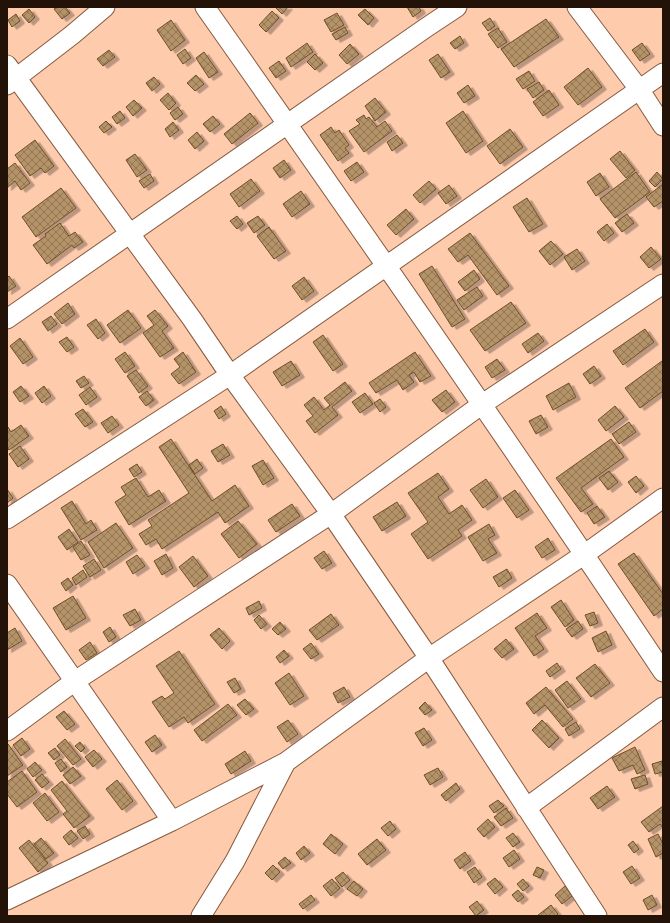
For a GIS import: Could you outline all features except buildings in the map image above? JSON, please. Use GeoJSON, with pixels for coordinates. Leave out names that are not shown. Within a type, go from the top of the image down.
{"type":"FeatureCollection","features":[{"type":"Feature","properties":{"kind":"street"},"geometry":{"type":"LineString","coordinates":[[106,7],[72,35],[10,76],[129,233],[331,514],[429,658],[597,916]]}},
{"type":"Feature","properties":{"kind":"street"},"geometry":{"type":"LineString","coordinates":[[205,7],[387,266],[481,405],[585,554],[663,672]]}},
{"type":"Feature","properties":{"kind":"street"},"geometry":{"type":"LineString","coordinates":[[7,319],[457,7]]}},
{"type":"Feature","properties":{"kind":"street"},"geometry":{"type":"LineString","coordinates":[[577,7],[639,89],[663,126]]}},
{"type":"Feature","properties":{"kind":"street"},"geometry":{"type":"LineString","coordinates":[[7,519],[230,375],[663,73]]}},
{"type":"Feature","properties":{"kind":"street"},"geometry":{"type":"LineString","coordinates":[[7,730],[75,681],[331,514],[481,405],[663,284]]}},
{"type":"Feature","properties":{"kind":"street"},"geometry":{"type":"LineString","coordinates":[[7,900],[172,821],[286,762],[429,658],[585,554],[663,498]]}},
{"type":"Feature","properties":{"kind":"street"},"geometry":{"type":"LineString","coordinates":[[7,584],[172,821]]}},
{"type":"Feature","properties":{"kind":"street"},"geometry":{"type":"LineString","coordinates":[[526,808],[663,707]]}},
{"type":"Feature","properties":{"kind":"street"},"geometry":{"type":"LineString","coordinates":[[201,916],[235,861],[286,762]]}}]}
